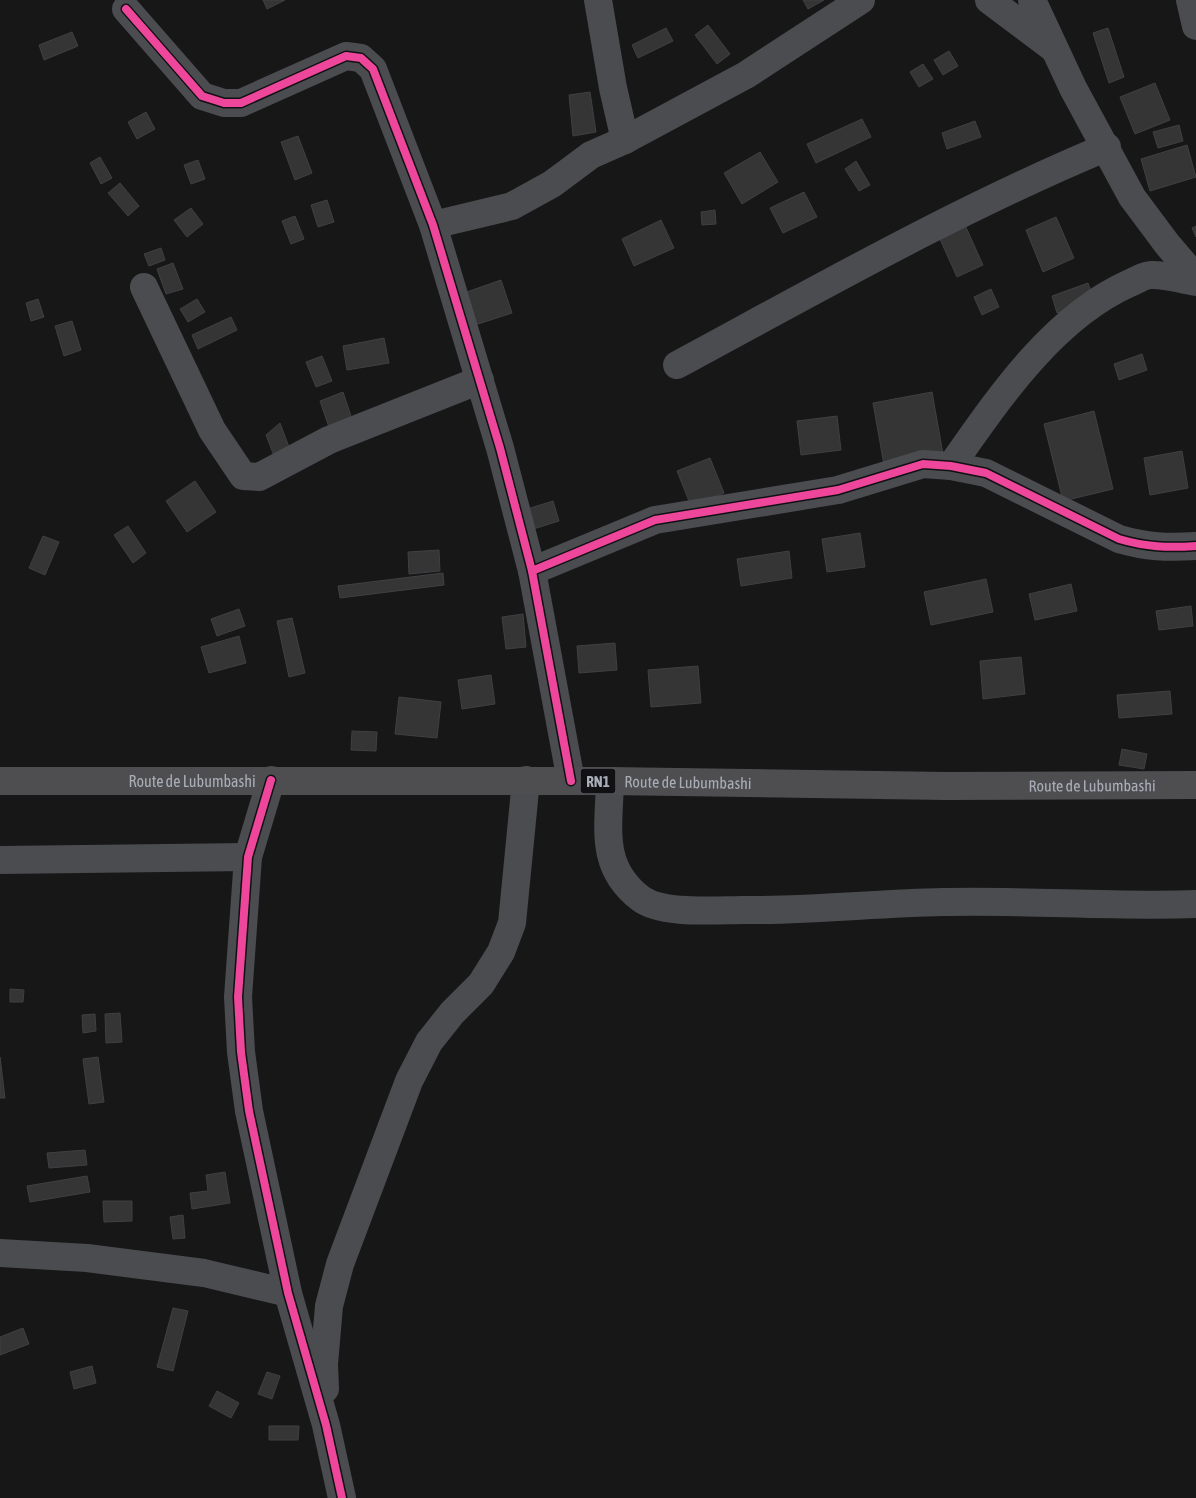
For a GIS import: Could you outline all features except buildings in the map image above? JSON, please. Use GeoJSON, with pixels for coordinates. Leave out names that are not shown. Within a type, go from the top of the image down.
{"type":"FeatureCollection","features":[{"type":"Feature","properties":{"kind":"highway","name":"Route de Lubumbashi"},"geometry":{"type":"LineString","coordinates":[[0,781],[526,780],[946,786],[1196,785]]}},
{"type":"Feature","properties":{"kind":"street"},"geometry":{"type":"LineString","coordinates":[[598,0],[613,88],[625,140]]}},
{"type":"Feature","properties":{"kind":"street"},"geometry":{"type":"LineString","coordinates":[[433,225],[512,206],[552,184],[590,155],[625,140],[746,75],[861,0]]}},
{"type":"Feature","properties":{"kind":"street"},"geometry":{"type":"LineString","coordinates":[[989,0],[1056,50]]}},
{"type":"Feature","properties":{"kind":"street"},"geometry":{"type":"LineString","coordinates":[[1032,0],[1073,88],[1107,147],[1132,197],[1196,280]]}},
{"type":"Feature","properties":{"kind":"street"},"geometry":{"type":"LineString","coordinates":[[126,9],[202,96],[224,103],[242,104],[346,56],[362,58],[373,69],[384,92],[433,225],[500,448],[532,571],[571,781]]}},
{"type":"Feature","properties":{"kind":"street"},"geometry":{"type":"LineString","coordinates":[[677,365],[943,222],[1046,172],[1107,147]]}},
{"type":"Feature","properties":{"kind":"street"},"geometry":{"type":"LineString","coordinates":[[951,466],[996,402],[1035,357],[1072,320],[1107,294],[1150,274],[1196,280]]}},
{"type":"Feature","properties":{"kind":"street"},"geometry":{"type":"LineString","coordinates":[[144,287],[212,430],[243,476],[259,477],[329,440],[480,380]]}},
{"type":"Feature","properties":{"kind":"street"},"geometry":{"type":"LineString","coordinates":[[532,571],[655,520],[838,490],[923,464],[951,466],[986,473],[1119,539],[1142,546],[1166,548],[1196,546]]}},
{"type":"Feature","properties":{"kind":"street"},"geometry":{"type":"LineString","coordinates":[[272,780],[248,856],[238,997],[241,1052],[249,1111],[288,1293],[326,1425],[342,1498]]}},
{"type":"Feature","properties":{"kind":"street"},"geometry":{"type":"LineString","coordinates":[[326,1425],[324,1364],[329,1306],[340,1264],[409,1081],[429,1042],[452,1013],[481,984],[501,952],[512,923],[526,780]]}},
{"type":"Feature","properties":{"kind":"street"},"geometry":{"type":"LineString","coordinates":[[610,781],[609,853],[615,870],[626,885],[642,900],[664,908],[778,910],[942,902],[1008,901],[1140,906],[1196,904]]}},
{"type":"Feature","properties":{"kind":"street"},"geometry":{"type":"LineString","coordinates":[[0,860],[248,856]]}},
{"type":"Feature","properties":{"kind":"street"},"geometry":{"type":"LineString","coordinates":[[0,1254],[87,1258],[204,1273],[288,1293]]}},
{"type":"Feature","properties":{"kind":"cycle path"},"geometry":{"type":"LineString","coordinates":[[126,9],[202,96],[224,103],[241,103],[346,56],[361,58],[373,69],[433,225],[500,448],[532,571],[571,781]]}},
{"type":"Feature","properties":{"kind":"cycle path"},"geometry":{"type":"LineString","coordinates":[[532,571],[655,520],[838,490],[923,464],[951,466],[986,473],[1119,539],[1157,546],[1196,546]]}},
{"type":"Feature","properties":{"kind":"cycle path"},"geometry":{"type":"LineString","coordinates":[[271,780],[248,857],[238,997],[241,1052],[249,1111],[288,1293],[326,1425],[342,1498]]}}]}
